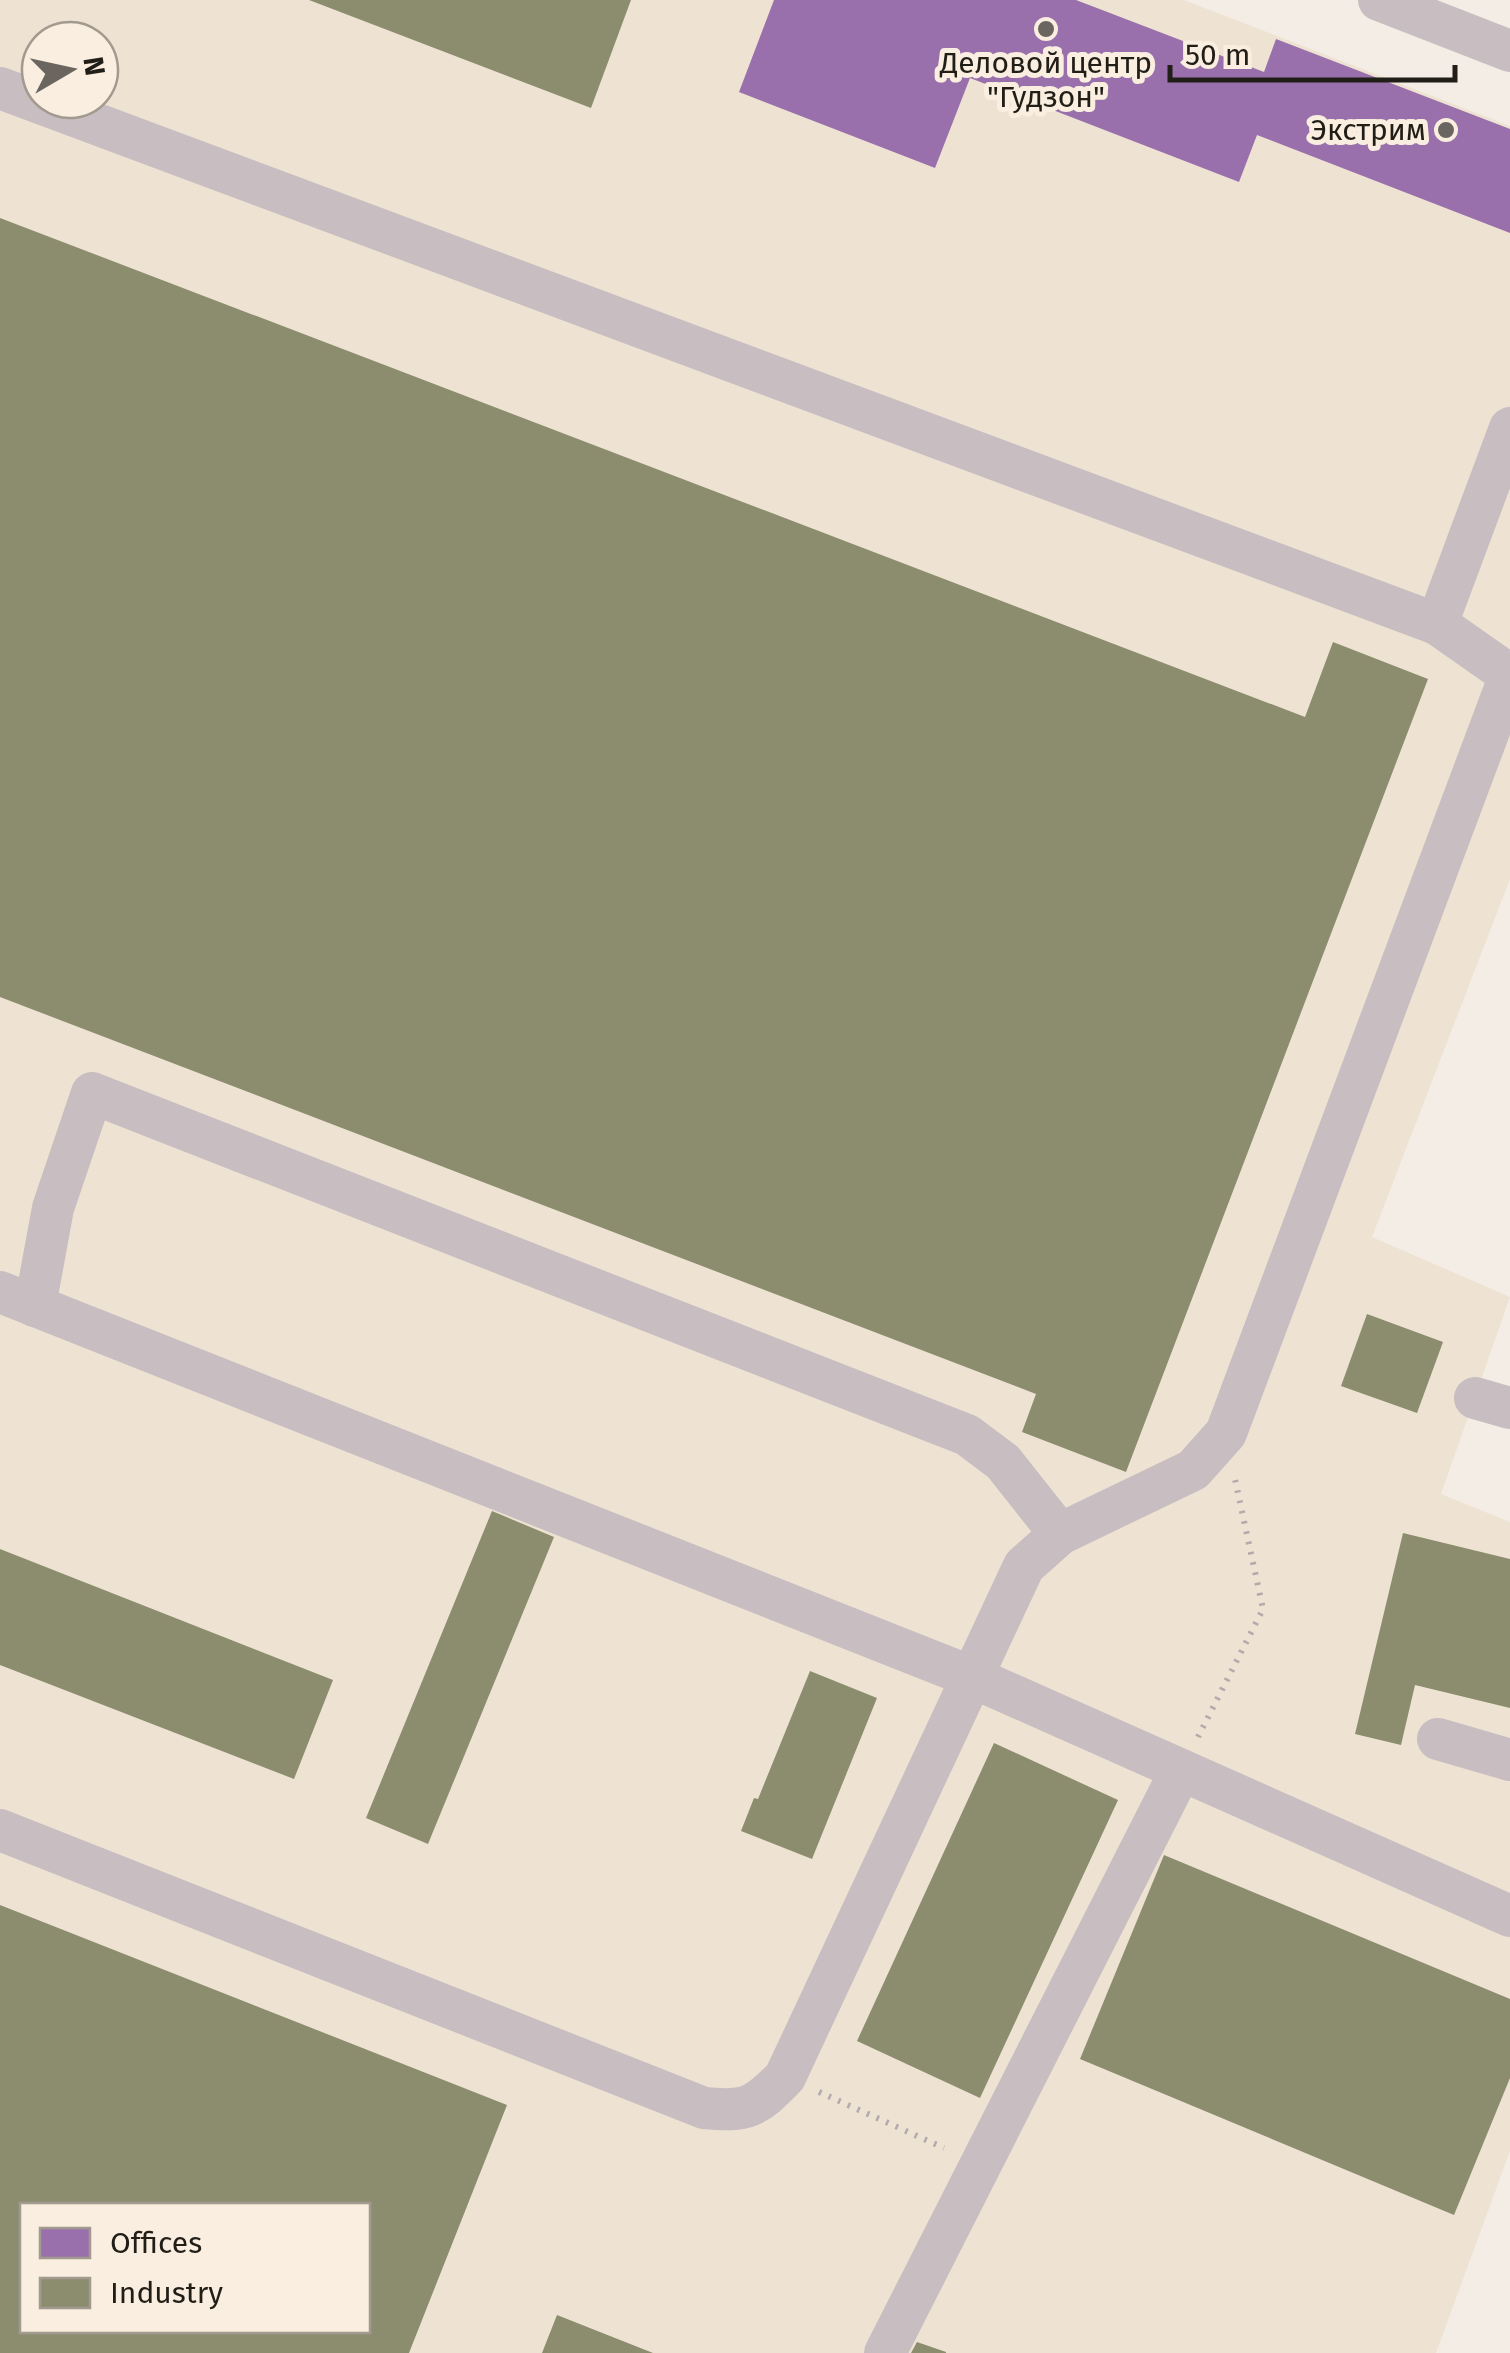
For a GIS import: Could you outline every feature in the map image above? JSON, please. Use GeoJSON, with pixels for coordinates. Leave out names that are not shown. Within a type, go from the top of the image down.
{"type":"FeatureCollection","features":[{"type":"Feature","properties":{"kind":"lane"},"geometry":{"type":"LineString","coordinates":[[1378,0],[1510,51]]}},
{"type":"Feature","properties":{"kind":"lane"},"geometry":{"type":"LineString","coordinates":[[0,88],[1437,624],[1510,675],[1226,1433],[1193,1470],[1060,1534],[1024,1566],[786,2078],[762,2101],[733,2110],[704,2108],[0,1830]]}},
{"type":"Feature","properties":{"kind":"lane"},"geometry":{"type":"LineString","coordinates":[[1437,624],[1510,428]]}},
{"type":"Feature","properties":{"kind":"lane"},"geometry":{"type":"LineString","coordinates":[[1060,1534],[1003,1462],[967,1435],[92,1092],[18,1299],[972,1677],[1510,1916]]}},
{"type":"Feature","properties":{"kind":"lane"},"geometry":{"type":"LineString","coordinates":[[1438,1739],[1510,1760]]}},
{"type":"Feature","properties":{"kind":"lane"},"geometry":{"type":"LineString","coordinates":[[885,2353],[1181,1770]]}},
{"type":"Feature","properties":{"kind":"path"},"geometry":{"type":"LineString","coordinates":[[1181,1770],[1263,1609],[1226,1433]]}},
{"type":"Feature","properties":{"kind":"path"},"geometry":{"type":"LineString","coordinates":[[786,2078],[981,2164]]}},
{"type":"Feature","properties":{"kind":"shaded area"},"geometry":{"type":"Polygon","coordinates":[[[0,0],[1184,0],[1510,126],[1510,879],[1372,1237],[1510,1297],[1441,1494],[1510,1522],[1510,2151],[1436,2353],[0,2353],[0,0]]]}},
{"type":"Feature","properties":{"kind":"building: Offices"},"geometry":{"type":"Polygon","coordinates":[[[774,0],[1076,0],[1264,72],[1276,39],[1510,129],[1510,233],[1257,135],[1239,182],[970,78],[935,168],[739,92],[774,0]]]}},
{"type":"Feature","properties":{"kind":"building: Industry"},"geometry":{"type":"Polygon","coordinates":[[[309,0],[631,0],[591,108],[309,0]]]}},
{"type":"Feature","properties":{"kind":"building: Industry"},"geometry":{"type":"Polygon","coordinates":[[[0,218],[1305,717],[1333,642],[1428,679],[1126,1472],[1022,1432],[1036,1394],[0,997],[0,218]]]}},
{"type":"Feature","properties":{"kind":"building: Industry"},"geometry":{"type":"Polygon","coordinates":[[[1367,1314],[1443,1342],[1417,1413],[1341,1386],[1367,1314]]]}},
{"type":"Feature","properties":{"kind":"building: Industry"},"geometry":{"type":"Polygon","coordinates":[[[492,1511],[554,1537],[428,1844],[366,1818],[492,1511]]]}},
{"type":"Feature","properties":{"kind":"building: Industry"},"geometry":{"type":"Polygon","coordinates":[[[1403,1533],[1510,1559],[1510,1708],[1415,1685],[1401,1745],[1355,1734],[1403,1533]]]}},
{"type":"Feature","properties":{"kind":"building: Industry"},"geometry":{"type":"Polygon","coordinates":[[[0,1549],[333,1680],[294,1779],[0,1665],[0,1549]]]}},
{"type":"Feature","properties":{"kind":"building: Industry"},"geometry":{"type":"Polygon","coordinates":[[[810,1671],[877,1698],[812,1859],[741,1831],[810,1671]]]}},
{"type":"Feature","properties":{"kind":"building: Industry"},"geometry":{"type":"Polygon","coordinates":[[[994,1743],[1118,1800],[980,2098],[857,2041],[994,1743]]]}},
{"type":"Feature","properties":{"kind":"building: Industry"},"geometry":{"type":"Polygon","coordinates":[[[1164,1855],[1510,1999],[1510,2078],[1454,2215],[1080,2059],[1164,1855]]]}},
{"type":"Feature","properties":{"kind":"building: Industry"},"geometry":{"type":"Polygon","coordinates":[[[0,1905],[507,2105],[409,2353],[0,2353],[0,1905]]]}},
{"type":"Feature","properties":{"kind":"building: Industry"},"geometry":{"type":"Polygon","coordinates":[[[557,2315],[653,2353],[542,2353],[557,2315]]]}},
{"type":"Feature","properties":{"kind":"building: Industry"},"geometry":{"type":"Polygon","coordinates":[[[917,2342],[946,2352],[946,2353],[911,2353],[917,2342]]]}},
{"type":"Feature","properties":{"kind":"place","name":"Деловой центр \"Гудзон\""},"geometry":{"type":"Point","coordinates":[1046,29]}},
{"type":"Feature","properties":{"kind":"place","name":"Экстрим"},"geometry":{"type":"Point","coordinates":[1446,130]}}]}
